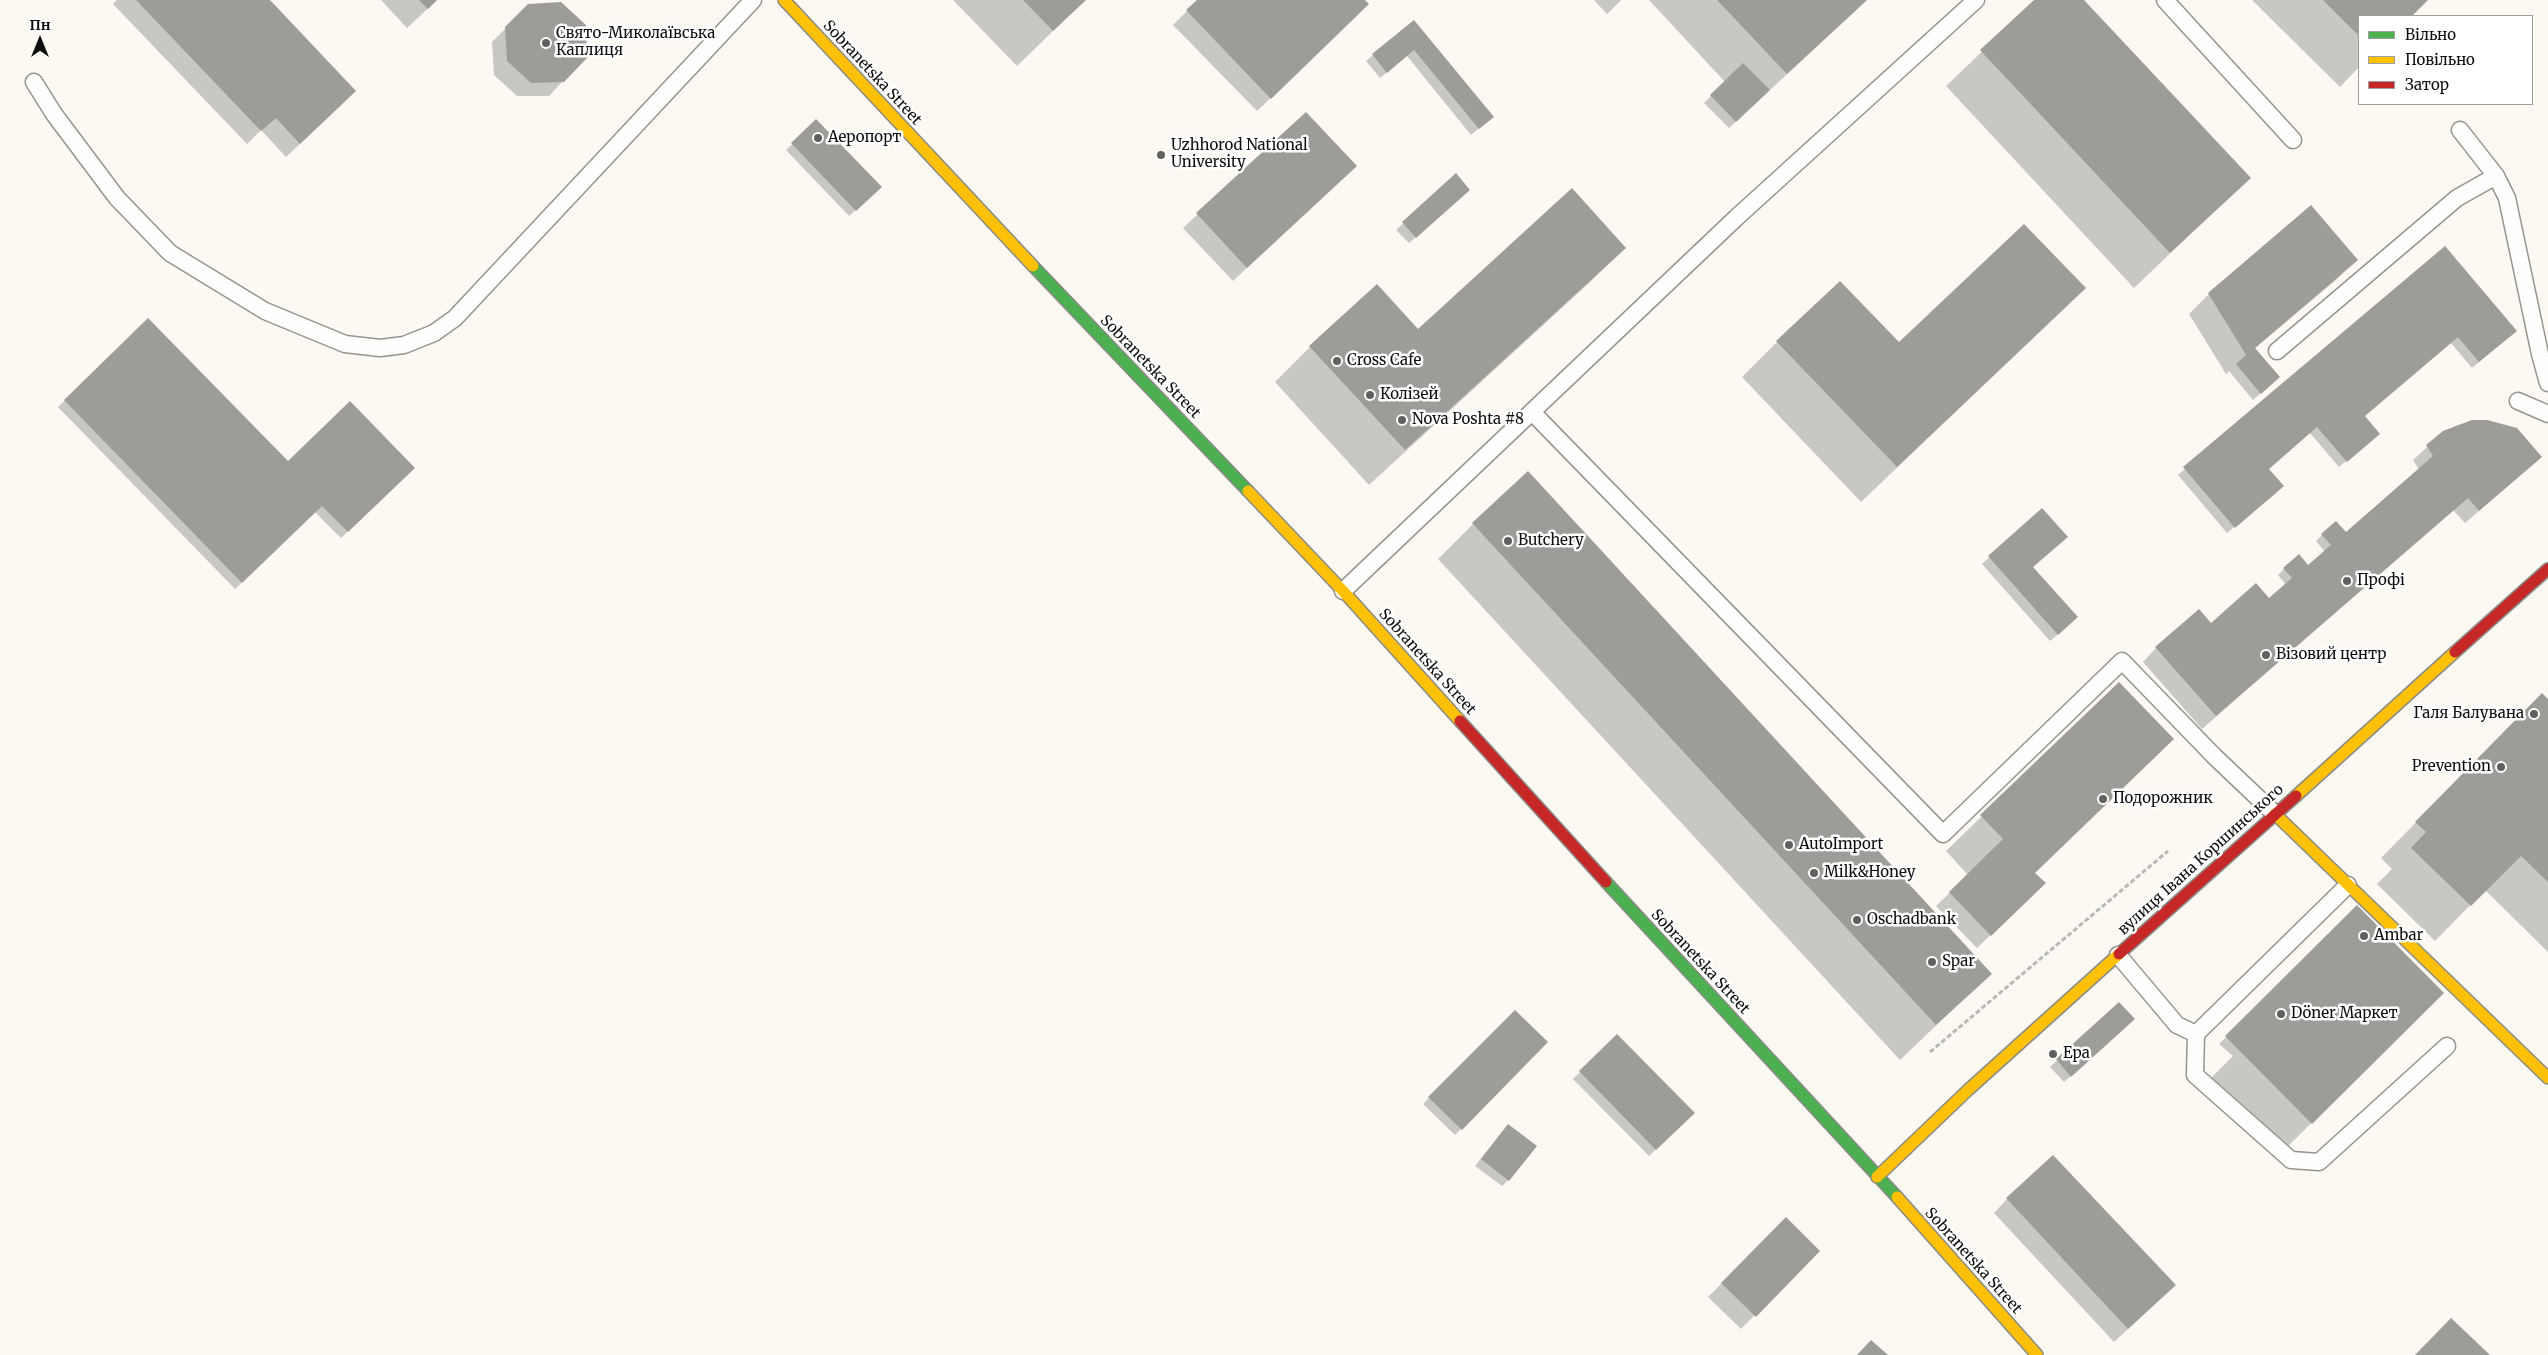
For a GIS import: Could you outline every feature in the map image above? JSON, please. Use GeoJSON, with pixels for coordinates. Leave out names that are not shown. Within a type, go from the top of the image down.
{"type":"FeatureCollection","features":[{"type":"Feature","properties":{"kind":"main road","name":"Sobranetska Street"},"geometry":{"type":"LineString","coordinates":[[784,0],[909,135],[1343,591],[1565,838],[1877,1177],[2037,1355]]}},
{"type":"Feature","properties":{"kind":"main road","name":"вулиця Івана Коршинського"},"geometry":{"type":"LineString","coordinates":[[1877,1177],[1968,1090],[2548,569]]}},
{"type":"Feature","properties":{"kind":"main road"},"geometry":{"type":"LineString","coordinates":[[2275,814],[2548,1078]]}},
{"type":"Feature","properties":{"kind":"lane"},"geometry":{"type":"LineString","coordinates":[[34,82],[54,114],[117,198],[170,253],[265,311],[345,344],[380,348],[411,342],[434,333],[455,318],[753,0]]}},
{"type":"Feature","properties":{"kind":"lane"},"geometry":{"type":"LineString","coordinates":[[1343,591],[1736,217],[1976,0]]}},
{"type":"Feature","properties":{"kind":"lane"},"geometry":{"type":"LineString","coordinates":[[2165,0],[2293,140]]}},
{"type":"Feature","properties":{"kind":"lane"},"geometry":{"type":"LineString","coordinates":[[2460,130],[2496,176],[2507,198],[2540,354],[2548,383]]}},
{"type":"Feature","properties":{"kind":"lane"},"geometry":{"type":"LineString","coordinates":[[2277,351],[2457,198],[2496,176]]}},
{"type":"Feature","properties":{"kind":"lane"},"geometry":{"type":"LineString","coordinates":[[2518,401],[2548,414]]}},
{"type":"Feature","properties":{"kind":"lane"},"geometry":{"type":"LineString","coordinates":[[1532,412],[1943,834],[2122,661],[2214,756],[2275,814]]}},
{"type":"Feature","properties":{"kind":"lane"},"geometry":{"type":"LineString","coordinates":[[2348,885],[2196,1034],[2196,1075],[2291,1160],[2319,1162],[2447,1046]]}},
{"type":"Feature","properties":{"kind":"lane"},"geometry":{"type":"LineString","coordinates":[[2118,955],[2177,1025],[2196,1034]]}},
{"type":"Feature","properties":{"kind":"path"},"geometry":{"type":"LineString","coordinates":[[1930,1052],[2168,851]]}},
{"type":"Feature","properties":{"kind":"building"},"geometry":{"type":"Polygon","coordinates":[[[136,0],[270,0],[356,91],[300,144],[276,118],[261,131],[136,0]]]}},
{"type":"Feature","properties":{"kind":"building"},"geometry":{"type":"Polygon","coordinates":[[[419,0],[437,0],[428,9],[419,0]]]}},
{"type":"Feature","properties":{"kind":"building"},"geometry":{"type":"Polygon","coordinates":[[[1023,0],[1086,0],[1053,31],[1023,0]]]}},
{"type":"Feature","properties":{"kind":"building"},"geometry":{"type":"Polygon","coordinates":[[[1197,0],[1365,0],[1369,4],[1271,99],[1186,10],[1197,0]]]}},
{"type":"Feature","properties":{"kind":"building"},"geometry":{"type":"Polygon","coordinates":[[[1717,0],[1867,0],[1787,74],[1717,0]]]}},
{"type":"Feature","properties":{"kind":"building"},"geometry":{"type":"Polygon","coordinates":[[[2034,0],[2084,0],[2251,178],[2170,253],[1980,50],[2034,0]]]}},
{"type":"Feature","properties":{"kind":"building"},"geometry":{"type":"Polygon","coordinates":[[[2323,0],[2428,0],[2413,15],[2358,15],[2358,35],[2323,0]]]}},
{"type":"Feature","properties":{"kind":"building","name":"Свято-Миколаївська Каплиця"},"geometry":{"type":"Polygon","coordinates":[[[561,2],[586,25],[587,58],[564,82],[531,83],[507,61],[505,27],[528,4],[561,2]]]}},
{"type":"Feature","properties":{"kind":"building"},"geometry":{"type":"Polygon","coordinates":[[[1414,20],[1494,117],[1479,129],[1414,50],[1387,73],[1372,54],[1414,20]]]}},
{"type":"Feature","properties":{"kind":"building"},"geometry":{"type":"Polygon","coordinates":[[[1743,63],[1770,90],[1736,122],[1710,95],[1743,63]]]}},
{"type":"Feature","properties":{"kind":"building"},"geometry":{"type":"Polygon","coordinates":[[[1306,112],[1357,166],[1247,268],[1196,213],[1306,112]]]}},
{"type":"Feature","properties":{"kind":"building"},"geometry":{"type":"Polygon","coordinates":[[[816,119],[882,187],[856,211],[791,143],[816,119]]]}},
{"type":"Feature","properties":{"kind":"building"},"geometry":{"type":"Polygon","coordinates":[[[1456,173],[1470,190],[1416,238],[1402,222],[1456,173]]]}},
{"type":"Feature","properties":{"kind":"building"},"geometry":{"type":"Polygon","coordinates":[[[1572,188],[1626,248],[1405,450],[1309,346],[1377,284],[1418,329],[1572,188]]]}},
{"type":"Feature","properties":{"kind":"building"},"geometry":{"type":"Polygon","coordinates":[[[2311,205],[2358,260],[2255,348],[2280,377],[2261,394],[2236,364],[2246,355],[2208,293],[2311,205]]]}},
{"type":"Feature","properties":{"kind":"building"},"geometry":{"type":"Polygon","coordinates":[[[2024,224],[2086,288],[1897,467],[1776,341],[1840,281],[1899,342],[2024,224]]]}},
{"type":"Feature","properties":{"kind":"building"},"geometry":{"type":"Polygon","coordinates":[[[2445,246],[2517,331],[2479,362],[2458,337],[2365,416],[2380,434],[2347,462],[2317,427],[2269,469],[2284,486],[2235,528],[2183,467],[2445,246]]]}},
{"type":"Feature","properties":{"kind":"building"},"geometry":{"type":"Polygon","coordinates":[[[148,318],[288,461],[350,401],[415,468],[348,532],[322,506],[242,583],[64,400],[148,318]]]}},
{"type":"Feature","properties":{"kind":"building"},"geometry":{"type":"Polygon","coordinates":[[[2472,420],[2487,420],[2517,428],[2542,457],[2479,511],[2468,498],[2216,716],[2155,647],[2199,609],[2211,623],[2256,583],[2269,598],[2292,578],[2283,568],[2299,554],[2308,565],[2331,545],[2321,534],[2336,521],[2346,532],[2433,456],[2426,445],[2443,431],[2472,420]]]}},
{"type":"Feature","properties":{"kind":"building"},"geometry":{"type":"Polygon","coordinates":[[[1528,471],[1992,974],[1936,1025],[1472,523],[1528,471]]]}},
{"type":"Feature","properties":{"kind":"building"},"geometry":{"type":"Polygon","coordinates":[[[2042,508],[2068,537],[2033,567],[2078,617],[2058,635],[1988,556],[2042,508]]]}},
{"type":"Feature","properties":{"kind":"building"},"geometry":{"type":"Polygon","coordinates":[[[2119,682],[2174,739],[2035,873],[2046,883],[1991,936],[1949,892],[2003,839],[1980,815],[2119,682]]]}},
{"type":"Feature","properties":{"kind":"building"},"geometry":{"type":"Polygon","coordinates":[[[2542,693],[2548,699],[2548,882],[2521,856],[2471,906],[2411,848],[2426,832],[2415,822],[2542,693]]]}},
{"type":"Feature","properties":{"kind":"building"},"geometry":{"type":"Polygon","coordinates":[[[2357,905],[2444,993],[2312,1124],[2225,1036],[2357,905]]]}},
{"type":"Feature","properties":{"kind":"building"},"geometry":{"type":"Polygon","coordinates":[[[2119,1002],[2135,1019],[2071,1077],[2056,1059],[2119,1002]]]}},
{"type":"Feature","properties":{"kind":"building"},"geometry":{"type":"Polygon","coordinates":[[[1515,1010],[1548,1042],[1462,1130],[1428,1097],[1515,1010]]]}},
{"type":"Feature","properties":{"kind":"building"},"geometry":{"type":"Polygon","coordinates":[[[1617,1034],[1695,1113],[1656,1150],[1579,1071],[1617,1034]]]}},
{"type":"Feature","properties":{"kind":"building"},"geometry":{"type":"Polygon","coordinates":[[[1508,1124],[1537,1146],[1509,1181],[1481,1159],[1508,1124]]]}},
{"type":"Feature","properties":{"kind":"building"},"geometry":{"type":"Polygon","coordinates":[[[2053,1155],[2176,1285],[2128,1329],[2006,1198],[2053,1155]]]}},
{"type":"Feature","properties":{"kind":"building"},"geometry":{"type":"Polygon","coordinates":[[[1786,1217],[1820,1251],[1756,1317],[1721,1283],[1786,1217]]]}},
{"type":"Feature","properties":{"kind":"building"},"geometry":{"type":"Polygon","coordinates":[[[2451,1318],[2490,1355],[2415,1355],[2451,1318]]]}},
{"type":"Feature","properties":{"kind":"building"},"geometry":{"type":"Polygon","coordinates":[[[1871,1340],[1888,1355],[1857,1355],[1871,1340]]]}},
{"type":"Feature","properties":{"kind":"traffic: fast"},"geometry":{"type":"LineString","coordinates":[[1033,266],[1248,491]]}},
{"type":"Feature","properties":{"kind":"traffic: fast"},"geometry":{"type":"LineString","coordinates":[[1606,882],[1897,1197]]}},
{"type":"Feature","properties":{"kind":"traffic: slow"},"geometry":{"type":"LineString","coordinates":[[784,0],[1033,266]]}},
{"type":"Feature","properties":{"kind":"traffic: slow"},"geometry":{"type":"LineString","coordinates":[[1248,491],[1343,591],[1460,721]]}},
{"type":"Feature","properties":{"kind":"traffic: slow"},"geometry":{"type":"LineString","coordinates":[[2296,796],[2455,652]]}},
{"type":"Feature","properties":{"kind":"traffic: slow"},"geometry":{"type":"LineString","coordinates":[[2275,814],[2548,1078]]}},
{"type":"Feature","properties":{"kind":"traffic: slow"},"geometry":{"type":"LineString","coordinates":[[1877,1177],[1968,1090],[2119,954]]}},
{"type":"Feature","properties":{"kind":"traffic: slow"},"geometry":{"type":"LineString","coordinates":[[1897,1197],[2037,1355]]}},
{"type":"Feature","properties":{"kind":"traffic: jam"},"geometry":{"type":"LineString","coordinates":[[2455,652],[2548,569]]}},
{"type":"Feature","properties":{"kind":"traffic: jam"},"geometry":{"type":"LineString","coordinates":[[1460,721],[1606,882]]}},
{"type":"Feature","properties":{"kind":"traffic: jam"},"geometry":{"type":"LineString","coordinates":[[2119,954],[2296,796]]}},
{"type":"Feature","properties":{"kind":"place","name":"Свято-Миколаївська Каплиця"},"geometry":{"type":"Point","coordinates":[546,43]}},
{"type":"Feature","properties":{"kind":"place","name":"Аеропорт"},"geometry":{"type":"Point","coordinates":[818,138]}},
{"type":"Feature","properties":{"kind":"place","name":"Uzhhorod National University"},"geometry":{"type":"Point","coordinates":[1161,155]}},
{"type":"Feature","properties":{"kind":"place","name":"Cross Cafe"},"geometry":{"type":"Point","coordinates":[1337,361]}},
{"type":"Feature","properties":{"kind":"place","name":"Колізей"},"geometry":{"type":"Point","coordinates":[1370,395]}},
{"type":"Feature","properties":{"kind":"place","name":"Nova Poshta #8"},"geometry":{"type":"Point","coordinates":[1402,420]}},
{"type":"Feature","properties":{"kind":"place","name":"Butchery"},"geometry":{"type":"Point","coordinates":[1508,541]}},
{"type":"Feature","properties":{"kind":"place","name":"Профі"},"geometry":{"type":"Point","coordinates":[2347,581]}},
{"type":"Feature","properties":{"kind":"place","name":"Візовий центр"},"geometry":{"type":"Point","coordinates":[2266,655]}},
{"type":"Feature","properties":{"kind":"place","name":"Галя Балувана"},"geometry":{"type":"Point","coordinates":[2534,714]}},
{"type":"Feature","properties":{"kind":"place","name":"Prevention"},"geometry":{"type":"Point","coordinates":[2501,767]}},
{"type":"Feature","properties":{"kind":"place","name":"Подорожник"},"geometry":{"type":"Point","coordinates":[2103,799]}},
{"type":"Feature","properties":{"kind":"place","name":"AutoImport"},"geometry":{"type":"Point","coordinates":[1789,845]}},
{"type":"Feature","properties":{"kind":"place","name":"Milk&Honey"},"geometry":{"type":"Point","coordinates":[1814,873]}},
{"type":"Feature","properties":{"kind":"place","name":"Oschadbank"},"geometry":{"type":"Point","coordinates":[1857,920]}},
{"type":"Feature","properties":{"kind":"place","name":"Ambar"},"geometry":{"type":"Point","coordinates":[2364,936]}},
{"type":"Feature","properties":{"kind":"place","name":"Spar"},"geometry":{"type":"Point","coordinates":[1932,962]}},
{"type":"Feature","properties":{"kind":"place","name":"Döner Маркет"},"geometry":{"type":"Point","coordinates":[2281,1014]}},
{"type":"Feature","properties":{"kind":"place","name":"Ера"},"geometry":{"type":"Point","coordinates":[2053,1054]}}]}
